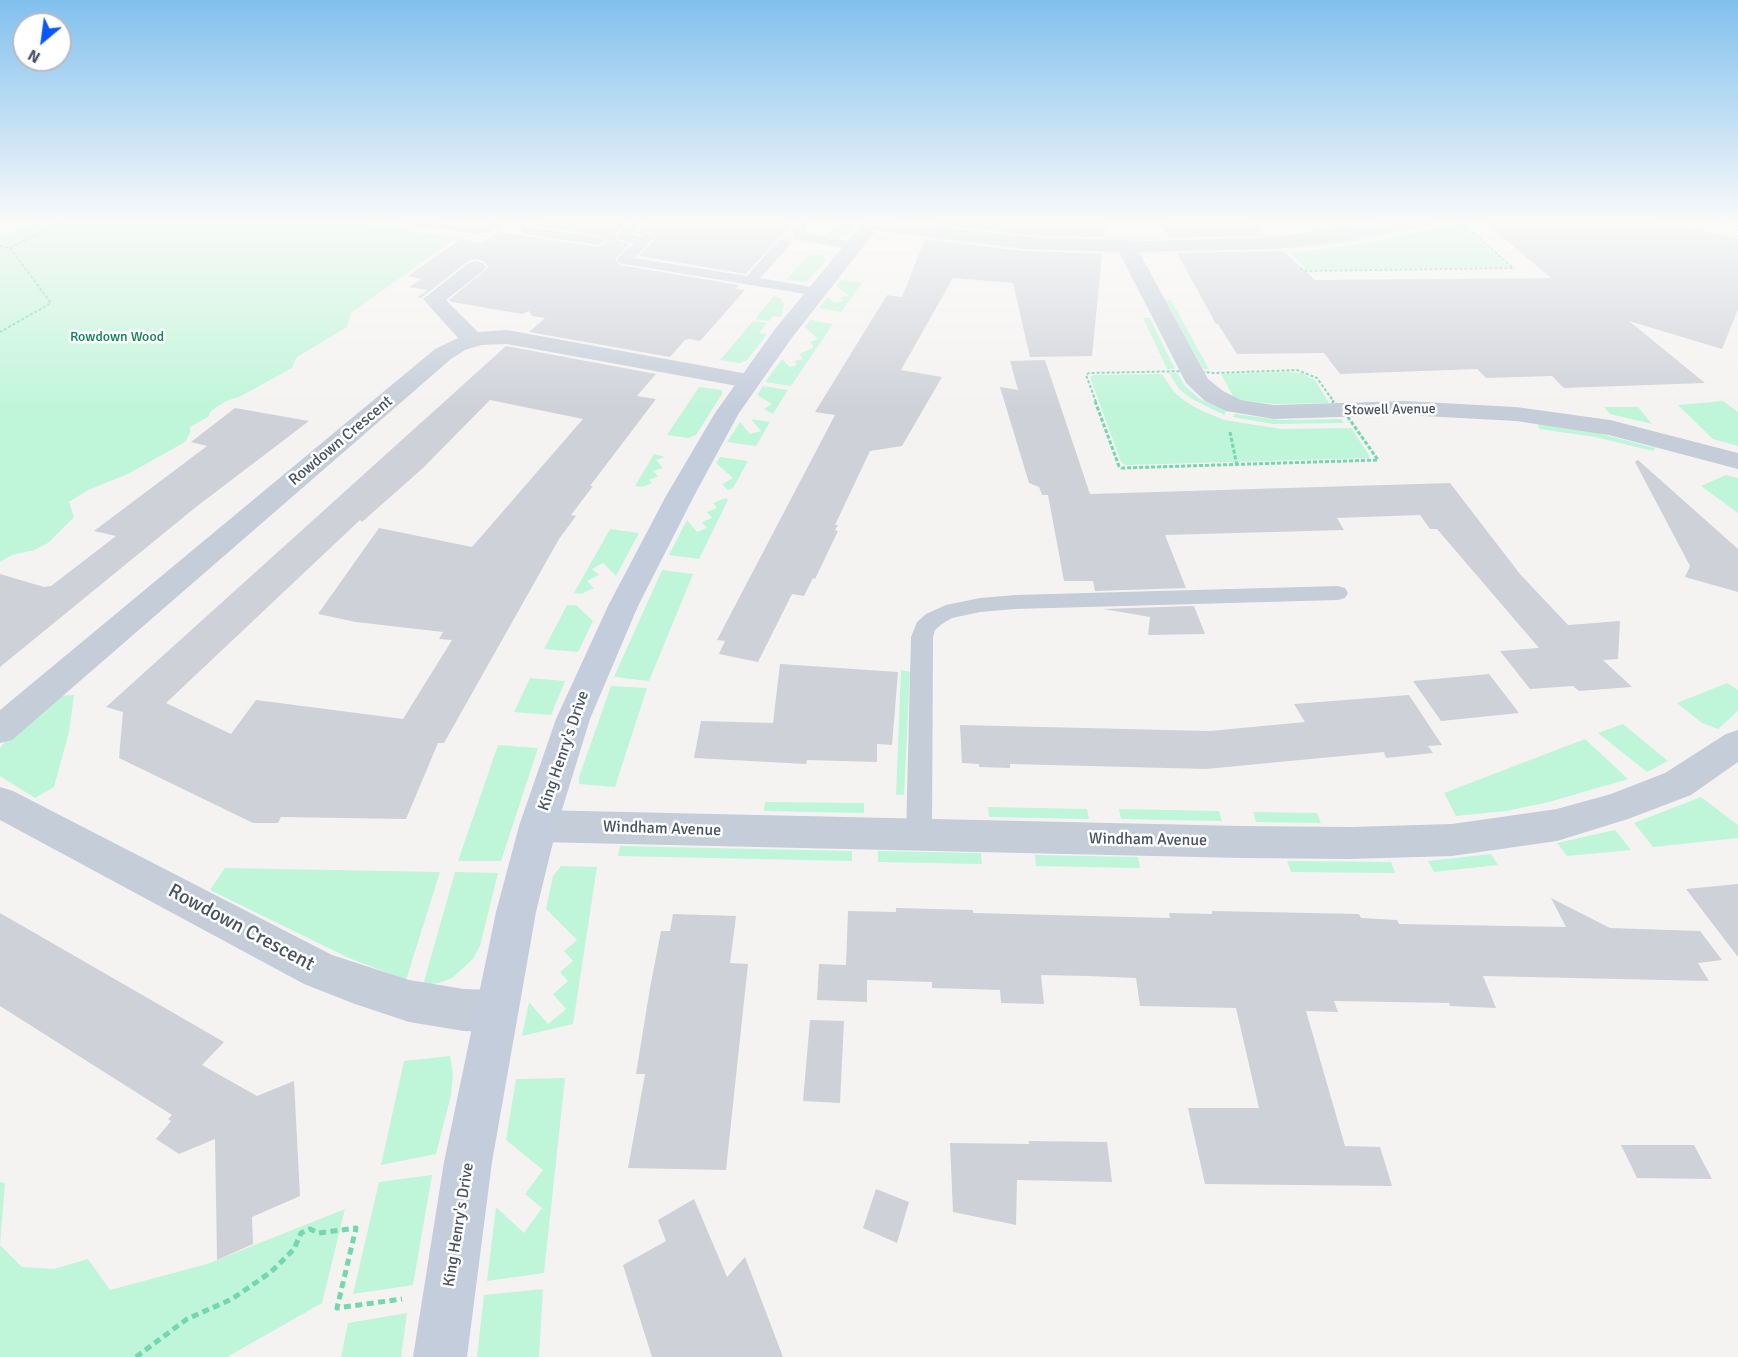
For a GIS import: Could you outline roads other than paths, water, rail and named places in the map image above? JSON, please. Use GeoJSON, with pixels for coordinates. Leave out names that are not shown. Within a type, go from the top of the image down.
{"type":"FeatureCollection","features":[{"type":"Feature","properties":{"kind":"street"},"geometry":{"type":"LineString","coordinates":[[455,283],[434,299],[473,340]]}},
{"type":"Feature","properties":{"kind":"street","name":"King Henry's Drive"},"geometry":{"type":"LineString","coordinates":[[440,1357],[468,1162],[516,912],[537,825],[573,719],[623,606],[701,456],[748,381],[824,283]]}},
{"type":"Feature","properties":{"kind":"street","name":"Stowell Avenue"},"geometry":{"type":"LineString","coordinates":[[1145,283],[1190,371],[1204,390],[1225,402],[1247,409],[1283,412],[1464,410],[1562,420],[1610,428],[1738,461]]}},
{"type":"Feature","properties":{"kind":"street","name":"Rowdown Crescent"},"geometry":{"type":"LineString","coordinates":[[0,730],[443,354],[473,340],[494,337],[514,338],[748,381]]}},
{"type":"Feature","properties":{"kind":"street","name":"Windham Avenue"},"geometry":{"type":"LineString","coordinates":[[537,825],[1350,843],[1470,838],[1557,825],[1638,801],[1678,784],[1738,744]]}},
{"type":"Feature","properties":{"kind":"street","name":"Rowdown Crescent"},"geometry":{"type":"LineString","coordinates":[[0,802],[319,970],[409,1001],[464,1010],[496,1011]]}},
{"type":"Feature","properties":{"kind":"lane"},"geometry":{"type":"LineString","coordinates":[[764,283],[817,292]]}},
{"type":"Feature","properties":{"kind":"lane"},"geometry":{"type":"LineString","coordinates":[[919,835],[922,637],[925,627],[946,612],[980,605],[1015,602],[1338,593]]}},
{"type":"Feature","properties":{"kind":"park label","name":"Rowdown Wood"},"geometry":{"type":"Point","coordinates":[117,337]}}]}
